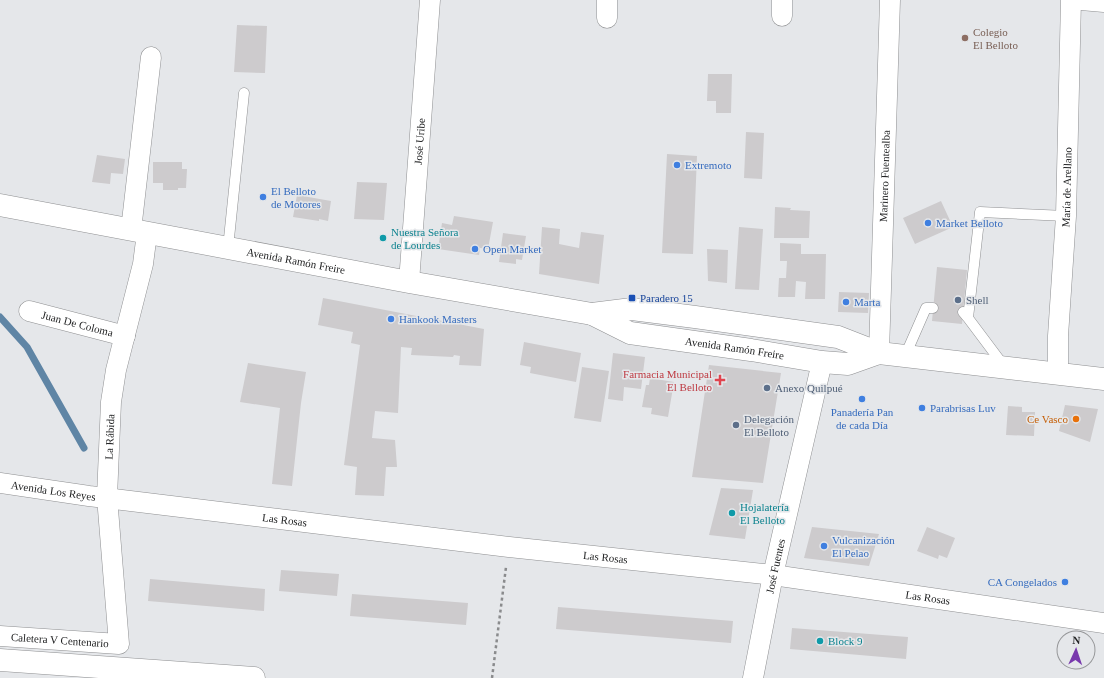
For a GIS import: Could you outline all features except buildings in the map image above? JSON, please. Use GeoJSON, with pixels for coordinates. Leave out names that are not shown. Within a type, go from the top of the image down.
{"type":"FeatureCollection","features":[{"type":"Feature","properties":{"kind":"main road","name":"Avenida Ramón Freire"},"geometry":{"type":"LineString","coordinates":[[0,205],[408,282],[592,314],[630,333],[751,350],[822,362],[848,364],[879,352]]}},
{"type":"Feature","properties":{"kind":"main road","name":"Avenida Ramón Freire"},"geometry":{"type":"LineString","coordinates":[[592,314],[632,309],[838,337],[879,352],[905,356],[1104,379]]}},
{"type":"Feature","properties":{"kind":"main road"},"geometry":{"type":"LineString","coordinates":[[822,362],[829,353],[856,344]]}},
{"type":"Feature","properties":{"kind":"main road"},"geometry":{"type":"LineString","coordinates":[[0,660],[254,678]]}},
{"type":"Feature","properties":{"kind":"street","name":"José Uribe"},"geometry":{"type":"LineString","coordinates":[[408,282],[430,0]]}},
{"type":"Feature","properties":{"kind":"street","name":"Marinero Fuentealba"},"geometry":{"type":"LineString","coordinates":[[879,352],[890,0]]}},
{"type":"Feature","properties":{"kind":"street","name":"María de Arellano"},"geometry":{"type":"LineString","coordinates":[[1058,374],[1058,336],[1066,216],[1070,0]]}},
{"type":"Feature","properties":{"kind":"street"},"geometry":{"type":"LineString","coordinates":[[1081,0],[1104,2]]}},
{"type":"Feature","properties":{"kind":"street","name":"La Rábida"},"geometry":{"type":"LineString","coordinates":[[119,644],[107,497],[112,402],[116,370],[142,264],[139,231],[151,56]]}},
{"type":"Feature","properties":{"kind":"street","name":"Juan De Coloma"},"geometry":{"type":"LineString","coordinates":[[29,311],[125,336]]}},
{"type":"Feature","properties":{"kind":"street","name":"José Fuentes"},"geometry":{"type":"LineString","coordinates":[[753,678],[773,575],[822,362]]}},
{"type":"Feature","properties":{"kind":"street","name":"Avenida Los Reyes"},"geometry":{"type":"LineString","coordinates":[[0,483],[107,497]]}},
{"type":"Feature","properties":{"kind":"street","name":"Las Rosas"},"geometry":{"type":"LineString","coordinates":[[107,497],[509,548],[773,575],[1104,623]]}},
{"type":"Feature","properties":{"kind":"street","name":"Caletera V Centenario"},"geometry":{"type":"LineString","coordinates":[[0,636],[119,644]]}},
{"type":"Feature","properties":{"kind":"lane"},"geometry":{"type":"LineString","coordinates":[[228,248],[244,93]]}},
{"type":"Feature","properties":{"kind":"lane"},"geometry":{"type":"LineString","coordinates":[[1005,368],[965,315],[980,212],[1066,216]]}},
{"type":"Feature","properties":{"kind":"lane"},"geometry":{"type":"LineString","coordinates":[[905,356],[930,308]]}},
{"type":"Feature","properties":{"kind":"path"},"geometry":{"type":"LineString","coordinates":[[492,678],[509,548]]}},
{"type":"Feature","properties":{"kind":"waterway"},"geometry":{"type":"LineString","coordinates":[[0,317],[27,347],[84,448]]}},
{"type":"Feature","properties":{"kind":"place","name":"Colegio El Belloto"},"geometry":{"type":"Point","coordinates":[965,38]}},
{"type":"Feature","properties":{"kind":"place","name":"Extremoto"},"geometry":{"type":"Point","coordinates":[677,165]}},
{"type":"Feature","properties":{"kind":"place","name":"El Belloto de Motores"},"geometry":{"type":"Point","coordinates":[263,197]}},
{"type":"Feature","properties":{"kind":"place","name":"Market Belloto"},"geometry":{"type":"Point","coordinates":[928,223]}},
{"type":"Feature","properties":{"kind":"place","name":"Nuestra Señora de Lourdes"},"geometry":{"type":"Point","coordinates":[383,238]}},
{"type":"Feature","properties":{"kind":"place","name":"Open Market"},"geometry":{"type":"Point","coordinates":[475,249]}},
{"type":"Feature","properties":{"kind":"place","name":"Paradero 15"},"geometry":{"type":"Point","coordinates":[632,298]}},
{"type":"Feature","properties":{"kind":"place","name":"Shell"},"geometry":{"type":"Point","coordinates":[958,300]}},
{"type":"Feature","properties":{"kind":"place","name":"Marta"},"geometry":{"type":"Point","coordinates":[846,302]}},
{"type":"Feature","properties":{"kind":"place","name":"Hankook Masters"},"geometry":{"type":"Point","coordinates":[391,319]}},
{"type":"Feature","properties":{"kind":"place","name":"Farmacia Municipal El Belloto"},"geometry":{"type":"Point","coordinates":[720,380]}},
{"type":"Feature","properties":{"kind":"place","name":"Anexo Quilpué"},"geometry":{"type":"Point","coordinates":[767,388]}},
{"type":"Feature","properties":{"kind":"place","name":"Panadería Pan de cada Día"},"geometry":{"type":"Point","coordinates":[862,399]}},
{"type":"Feature","properties":{"kind":"place","name":"Parabrisas Luv"},"geometry":{"type":"Point","coordinates":[922,408]}},
{"type":"Feature","properties":{"kind":"place","name":"Ce Vasco"},"geometry":{"type":"Point","coordinates":[1076,419]}},
{"type":"Feature","properties":{"kind":"place","name":"Delegación El Belloto"},"geometry":{"type":"Point","coordinates":[736,425]}},
{"type":"Feature","properties":{"kind":"place","name":"Hojalatería El Belloto"},"geometry":{"type":"Point","coordinates":[732,513]}},
{"type":"Feature","properties":{"kind":"place","name":"Vulcanización El Pelao"},"geometry":{"type":"Point","coordinates":[824,546]}},
{"type":"Feature","properties":{"kind":"place","name":"CA Congelados"},"geometry":{"type":"Point","coordinates":[1065,582]}},
{"type":"Feature","properties":{"kind":"place","name":"Block 9"},"geometry":{"type":"Point","coordinates":[820,641]}}]}
